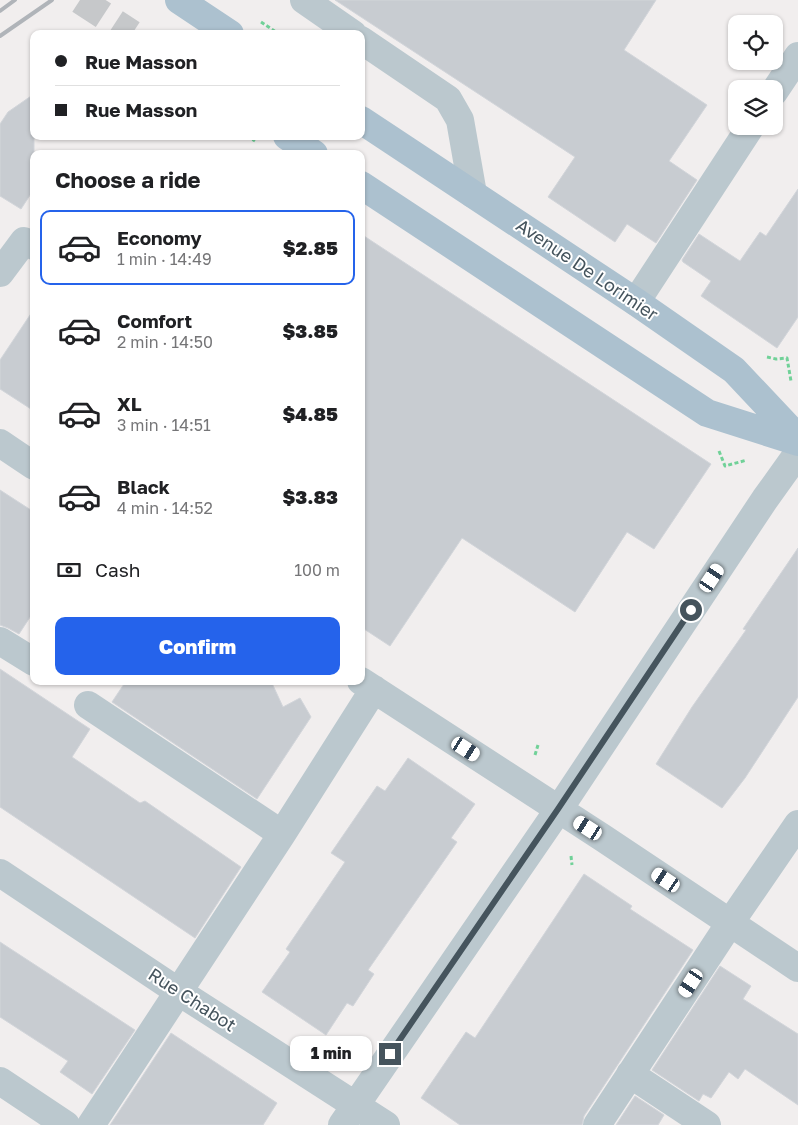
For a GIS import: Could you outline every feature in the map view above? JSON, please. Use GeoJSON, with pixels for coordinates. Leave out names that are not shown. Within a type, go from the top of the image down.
{"type":"FeatureCollection","features":[{"type":"Feature","properties":{"kind":"main road"},"geometry":{"type":"LineString","coordinates":[[179,0],[224,30]]}},
{"type":"Feature","properties":{"kind":"main road","name":"Avenue De Lorimier"},"geometry":{"type":"LineString","coordinates":[[365,123],[636,302],[734,370],[798,438]]}},
{"type":"Feature","properties":{"kind":"main road"},"geometry":{"type":"LineString","coordinates":[[293,140],[308,150]]}},
{"type":"Feature","properties":{"kind":"main road"},"geometry":{"type":"LineString","coordinates":[[365,188],[707,413],[798,442]]}},
{"type":"Feature","properties":{"kind":"street"},"geometry":{"type":"LineString","coordinates":[[304,0],[347,30]]}},
{"type":"Feature","properties":{"kind":"street"},"geometry":{"type":"LineString","coordinates":[[365,43],[448,99],[460,120],[473,194]]}},
{"type":"Feature","properties":{"kind":"street"},"geometry":{"type":"LineString","coordinates":[[782,80],[798,56]]}},
{"type":"Feature","properties":{"kind":"street"},"geometry":{"type":"LineString","coordinates":[[636,302],[746,135]]}},
{"type":"Feature","properties":{"kind":"street"},"geometry":{"type":"LineString","coordinates":[[0,273],[24,241],[30,244]]}},
{"type":"Feature","properties":{"kind":"street"},"geometry":{"type":"LineString","coordinates":[[0,444],[30,463]]}},
{"type":"Feature","properties":{"kind":"street"},"geometry":{"type":"LineString","coordinates":[[349,1115],[798,453]]}},
{"type":"Feature","properties":{"kind":"street"},"geometry":{"type":"LineString","coordinates":[[0,641],[30,660]]}},
{"type":"Feature","properties":{"kind":"street"},"geometry":{"type":"LineString","coordinates":[[91,1125],[282,834],[367,685],[798,968]]}},
{"type":"Feature","properties":{"kind":"street"},"geometry":{"type":"LineString","coordinates":[[88,705],[282,834]]}},
{"type":"Feature","properties":{"kind":"street"},"geometry":{"type":"LineString","coordinates":[[597,1125],[730,922],[798,824]]}},
{"type":"Feature","properties":{"kind":"street","name":"Rue Chabot"},"geometry":{"type":"LineString","coordinates":[[0,874],[179,992],[349,1115],[386,1125]]}},
{"type":"Feature","properties":{"kind":"street"},"geometry":{"type":"LineString","coordinates":[[630,1074],[707,1125]]}},
{"type":"Feature","properties":{"kind":"street"},"geometry":{"type":"LineString","coordinates":[[0,1081],[66,1125]]}},
{"type":"Feature","properties":{"kind":"path"},"geometry":{"type":"LineString","coordinates":[[535,757],[538,746]]}},
{"type":"Feature","properties":{"kind":"path"},"geometry":{"type":"LineString","coordinates":[[571,855],[572,865]]}},
{"type":"Feature","properties":{"kind":"building"},"geometry":{"type":"Polygon","coordinates":[[[335,0],[656,0],[624,50],[707,105],[669,161],[697,180],[656,243],[627,224],[615,242],[548,197],[575,157],[335,0]]]}},
{"type":"Feature","properties":{"kind":"building"},"geometry":{"type":"Polygon","coordinates":[[[30,97],[30,140],[34,140],[34,150],[30,150],[30,195],[21,209],[0,196],[0,124],[8,112],[30,97]]]}},
{"type":"Feature","properties":{"kind":"building"},"geometry":{"type":"Polygon","coordinates":[[[798,189],[798,317],[777,348],[701,296],[711,281],[682,260],[699,234],[740,261],[760,232],[766,236],[798,189]]]}},
{"type":"Feature","properties":{"kind":"building"},"geometry":{"type":"Polygon","coordinates":[[[365,237],[711,464],[654,549],[627,532],[575,612],[462,538],[390,646],[365,630],[365,237]]]}},
{"type":"Feature","properties":{"kind":"building"},"geometry":{"type":"Polygon","coordinates":[[[30,315],[30,408],[0,389],[0,360],[30,315]]]}},
{"type":"Feature","properties":{"kind":"building"},"geometry":{"type":"Polygon","coordinates":[[[0,490],[30,509],[30,617],[19,634],[0,625],[0,490]]]}},
{"type":"Feature","properties":{"kind":"building"},"geometry":{"type":"Polygon","coordinates":[[[798,548],[798,697],[745,778],[722,808],[656,764],[692,707],[746,630],[743,629],[798,548]]]}},
{"type":"Feature","properties":{"kind":"building"},"geometry":{"type":"Polygon","coordinates":[[[0,669],[90,729],[72,757],[140,803],[145,801],[241,867],[195,938],[0,807],[0,669]]]}},
{"type":"Feature","properties":{"kind":"building"},"geometry":{"type":"Polygon","coordinates":[[[123,685],[273,685],[283,707],[300,698],[311,717],[257,799],[112,702],[123,685]]]}},
{"type":"Feature","properties":{"kind":"building"},"geometry":{"type":"Polygon","coordinates":[[[408,758],[475,804],[451,838],[457,842],[368,970],[374,974],[353,1006],[347,1003],[326,1035],[262,992],[290,952],[286,949],[345,862],[331,853],[377,786],[385,791],[408,758]]]}},
{"type":"Feature","properties":{"kind":"building"},"geometry":{"type":"Polygon","coordinates":[[[584,874],[632,906],[630,909],[693,950],[584,1116],[582,1125],[460,1125],[421,1098],[466,1032],[475,1038],[584,874]]]}},
{"type":"Feature","properties":{"kind":"building"},"geometry":{"type":"Polygon","coordinates":[[[0,942],[135,1030],[92,1094],[60,1072],[68,1061],[0,1017],[0,942]]]}},
{"type":"Feature","properties":{"kind":"building"},"geometry":{"type":"Polygon","coordinates":[[[720,966],[751,986],[743,999],[798,1034],[798,1105],[745,1069],[738,1079],[729,1072],[711,1098],[703,1094],[699,1101],[652,1070],[720,966]]]}},
{"type":"Feature","properties":{"kind":"building"},"geometry":{"type":"Polygon","coordinates":[[[171,1033],[277,1103],[263,1125],[110,1125],[171,1033]]]}},
{"type":"Feature","properties":{"kind":"building"},"geometry":{"type":"Polygon","coordinates":[[[635,1096],[664,1115],[658,1125],[616,1125],[635,1096]]]}},
{"type":"Feature","properties":{"kind":"tunnel"},"geometry":{"type":"LineString","coordinates":[[80,0],[126,30]]}},
{"type":"Feature","properties":{"kind":"railway"},"geometry":{"type":"LineString","coordinates":[[0,11],[15,0]]}},
{"type":"Feature","properties":{"kind":"railway"},"geometry":{"type":"LineString","coordinates":[[0,36],[52,0]]}},
{"type":"Feature","properties":{"kind":"route"},"geometry":{"type":"LineString","coordinates":[[390,1054],[558,809],[691,610]]}}]}
